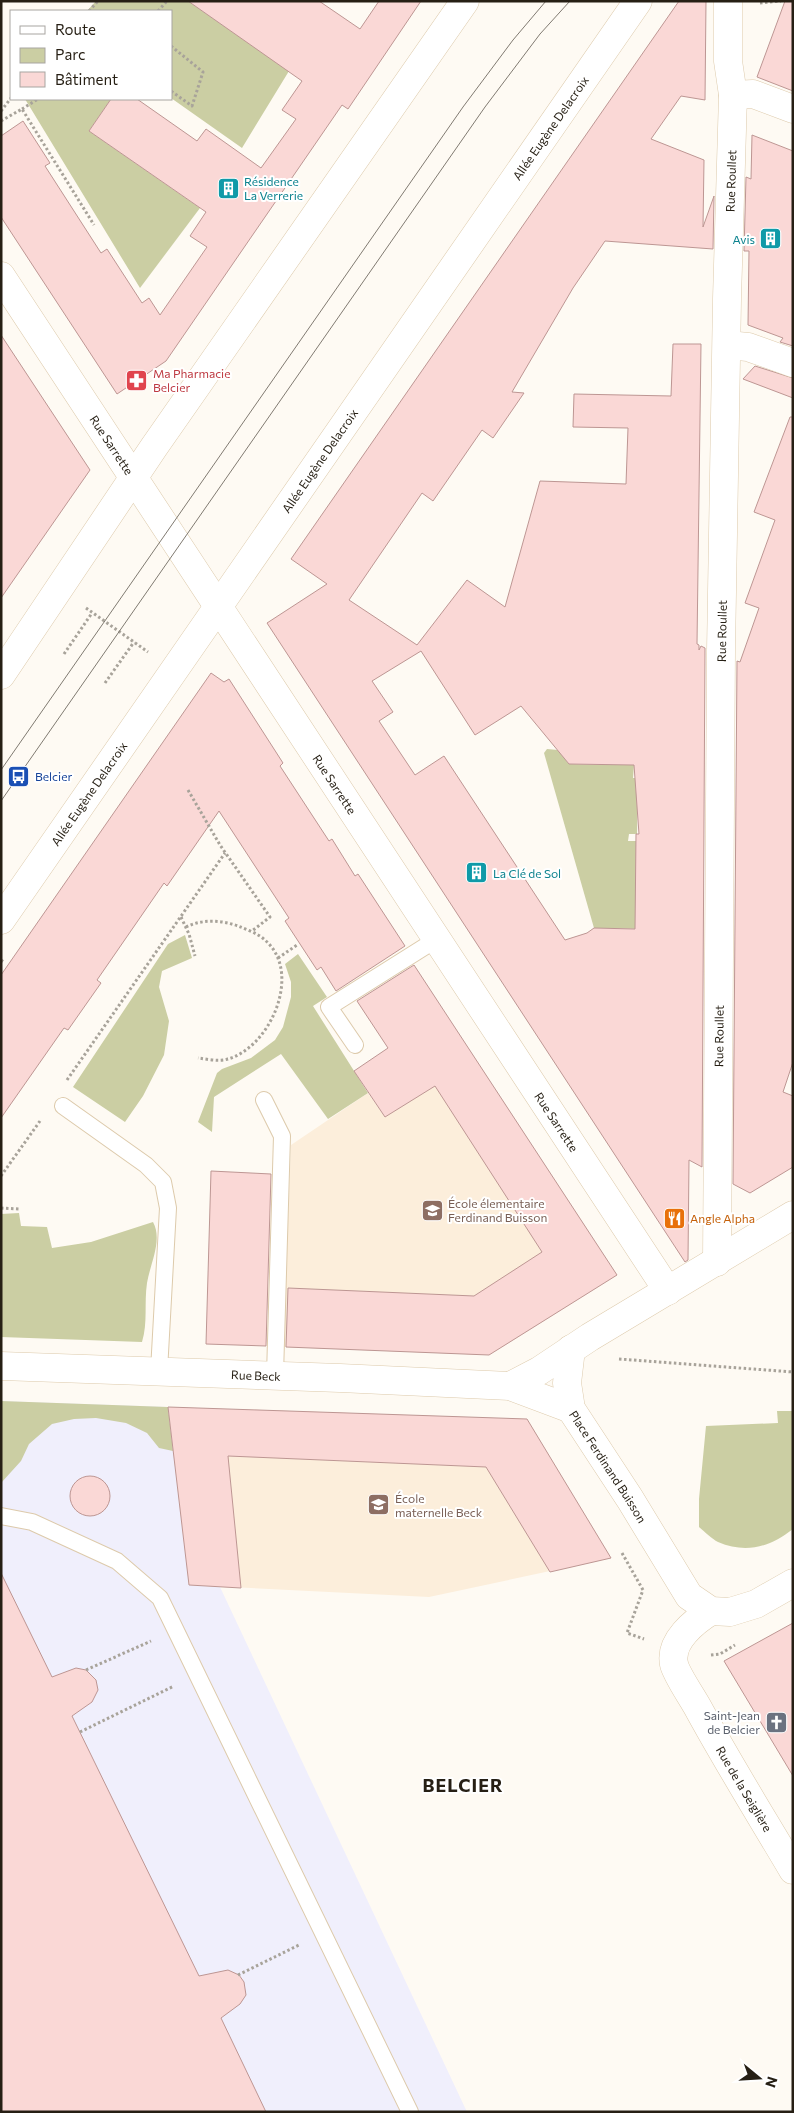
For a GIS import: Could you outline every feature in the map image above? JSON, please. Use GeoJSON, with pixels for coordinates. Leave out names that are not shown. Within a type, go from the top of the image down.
{"type":"FeatureCollection","features":[{"type":"Feature","properties":{"kind":"street"},"geometry":{"type":"LineString","coordinates":[[1,675],[134,477],[465,1]]}},
{"type":"Feature","properties":{"kind":"street","name":"Allée Eugène Delacroix"},"geometry":{"type":"LineString","coordinates":[[1,920],[638,1]]}},
{"type":"Feature","properties":{"kind":"street","name":"Rue Roullet"},"geometry":{"type":"LineString","coordinates":[[717,1262],[721,651],[733,95],[728,61],[728,1]]}},
{"type":"Feature","properties":{"kind":"street"},"geometry":{"type":"LineString","coordinates":[[733,95],[752,94],[793,109]]}},
{"type":"Feature","properties":{"kind":"street","name":"Rue Sarrette"},"geometry":{"type":"LineString","coordinates":[[1,276],[668,1291]]}},
{"type":"Feature","properties":{"kind":"street"},"geometry":{"type":"LineString","coordinates":[[727,345],[748,346],[793,363]]}},
{"type":"Feature","properties":{"kind":"street"},"geometry":{"type":"LineString","coordinates":[[510,1386],[539,1371],[581,1343],[793,1215]]}},
{"type":"Feature","properties":{"kind":"street","name":"Place Ferdinand Buisson"},"geometry":{"type":"LineString","coordinates":[[581,1343],[567,1383],[571,1409],[630,1499],[689,1596],[711,1611]]}},
{"type":"Feature","properties":{"kind":"street","name":"Rue Beck"},"geometry":{"type":"LineString","coordinates":[[1,1366],[275,1375],[510,1386],[571,1409]]}},
{"type":"Feature","properties":{"kind":"street"},"geometry":{"type":"LineString","coordinates":[[711,1611],[730,1612],[756,1604],[793,1583]]}},
{"type":"Feature","properties":{"kind":"street","name":"Rue de la Seiglière"},"geometry":{"type":"LineString","coordinates":[[711,1611],[687,1628],[675,1649],[674,1664],[793,1870]]}},
{"type":"Feature","properties":{"kind":"lane"},"geometry":{"type":"LineString","coordinates":[[355,1046],[329,1007],[437,939]]}},
{"type":"Feature","properties":{"kind":"lane"},"geometry":{"type":"LineString","coordinates":[[264,1100],[282,1136],[275,1375]]}},
{"type":"Feature","properties":{"kind":"lane"},"geometry":{"type":"LineString","coordinates":[[62,1106],[146,1165],[163,1182],[168,1208],[159,1371]]}},
{"type":"Feature","properties":{"kind":"lane"},"geometry":{"type":"LineString","coordinates":[[1,1516],[32,1522],[117,1561],[160,1598],[410,2112]]}},
{"type":"Feature","properties":{"kind":"path"},"geometry":{"type":"LineString","coordinates":[[172,47],[203,72],[192,106],[172,92]]}},
{"type":"Feature","properties":{"kind":"path"},"geometry":{"type":"LineString","coordinates":[[1,111],[10,99]]}},
{"type":"Feature","properties":{"kind":"path"},"geometry":{"type":"LineString","coordinates":[[1,121],[36,100]]}},
{"type":"Feature","properties":{"kind":"path"},"geometry":{"type":"LineString","coordinates":[[22,109],[94,226]]}},
{"type":"Feature","properties":{"kind":"path"},"geometry":{"type":"LineString","coordinates":[[59,590],[174,670]]}},
{"type":"Feature","properties":{"kind":"path"},"geometry":{"type":"LineString","coordinates":[[64,654],[92,613]]}},
{"type":"Feature","properties":{"kind":"path"},"geometry":{"type":"LineString","coordinates":[[105,683],[134,642]]}},
{"type":"Feature","properties":{"kind":"path"},"geometry":{"type":"LineString","coordinates":[[188,790],[225,853],[270,917],[252,931]]}},
{"type":"Feature","properties":{"kind":"path"},"geometry":{"type":"LineString","coordinates":[[65,1084],[225,853]]}},
{"type":"Feature","properties":{"kind":"path"},"geometry":{"type":"LineString","coordinates":[[181,916],[196,956]]}},
{"type":"Feature","properties":{"kind":"path"},"geometry":{"type":"LineString","coordinates":[[186,927],[195,922],[211,921],[233,924],[252,931],[268,943],[278,958],[282,977],[279,998],[271,1022],[259,1040],[246,1050],[228,1059],[198,1058]]}},
{"type":"Feature","properties":{"kind":"path"},"geometry":{"type":"LineString","coordinates":[[278,958],[297,945]]}},
{"type":"Feature","properties":{"kind":"path"},"geometry":{"type":"LineString","coordinates":[[1,1176],[43,1115]]}},
{"type":"Feature","properties":{"kind":"path"},"geometry":{"type":"LineString","coordinates":[[1,1208],[20,1209]]}},
{"type":"Feature","properties":{"kind":"path"},"geometry":{"type":"LineString","coordinates":[[581,1343],[604,1358],[793,1372]]}},
{"type":"Feature","properties":{"kind":"path"},"geometry":{"type":"LineString","coordinates":[[86,1670],[176,1630]]}},
{"type":"Feature","properties":{"kind":"path"},"geometry":{"type":"LineString","coordinates":[[80,1732],[197,1675]]}},
{"type":"Feature","properties":{"kind":"path"},"geometry":{"type":"LineString","coordinates":[[238,1975],[323,1933]]}},
{"type":"Feature","properties":{"kind":"shaded area","name":"École élementaire Ferdinand Buisson"},"geometry":{"type":"Polygon","coordinates":[[[476,1060],[617,1275],[489,1355],[283,1347],[291,1145],[368,1093],[385,1117],[476,1060]]]}},
{"type":"Feature","properties":{"kind":"shaded area"},"geometry":{"type":"Polygon","coordinates":[[[1,1401],[168,1407],[189,1585],[220,1587],[467,2112],[1,2112],[1,1401]]]}},
{"type":"Feature","properties":{"kind":"shaded area","name":"École maternelle Beck"},"geometry":{"type":"Polygon","coordinates":[[[168,1407],[527,1419],[611,1558],[429,1597],[189,1585],[168,1407]]]}},
{"type":"Feature","properties":{"kind":"green space"},"geometry":{"type":"Polygon","coordinates":[[[96,1],[188,1],[289,71],[242,148],[172,99],[172,10],[88,10],[96,1]]]}},
{"type":"Feature","properties":{"kind":"green space"},"geometry":{"type":"Polygon","coordinates":[[[26,100],[110,100],[89,131],[200,208],[140,288],[26,100]]]}},
{"type":"Feature","properties":{"kind":"green space"},"geometry":{"type":"Polygon","coordinates":[[[547,749],[558,750],[569,764],[634,765],[633,778],[638,778],[637,834],[629,834],[628,841],[637,841],[644,929],[594,928],[544,753],[547,749]]]}},
{"type":"Feature","properties":{"kind":"green space"},"geometry":{"type":"Polygon","coordinates":[[[185,935],[192,958],[162,971],[159,987],[169,1021],[164,1055],[143,1096],[125,1122],[73,1087],[168,944],[185,935]]]}},
{"type":"Feature","properties":{"kind":"green space"},"geometry":{"type":"Polygon","coordinates":[[[298,954],[327,997],[313,1006],[368,1093],[328,1119],[281,1054],[214,1097],[212,1132],[198,1122],[217,1073],[222,1069],[251,1058],[275,1040],[283,1027],[291,997],[291,982],[285,964],[298,954]]]}},
{"type":"Feature","properties":{"kind":"green space"},"geometry":{"type":"Polygon","coordinates":[[[19,1213],[21,1226],[47,1227],[52,1248],[91,1242],[153,1222],[157,1236],[147,1283],[145,1328],[142,1342],[1,1337],[1,1214],[19,1213]]]}},
{"type":"Feature","properties":{"kind":"green space"},"geometry":{"type":"Polygon","coordinates":[[[1,1401],[168,1407],[173,1451],[159,1448],[147,1433],[126,1423],[96,1418],[74,1419],[52,1424],[29,1444],[21,1461],[1,1483],[1,1401]]]}},
{"type":"Feature","properties":{"kind":"green space"},"geometry":{"type":"Polygon","coordinates":[[[777,1411],[793,1411],[793,1529],[776,1540],[757,1547],[738,1548],[718,1542],[699,1527],[699,1499],[706,1426],[778,1423],[777,1411]]]}},
{"type":"Feature","properties":{"kind":"building","name":"Résidence La Verrerie"},"geometry":{"type":"Polygon","coordinates":[[[188,1],[319,1],[360,29],[379,1],[421,1],[348,109],[342,105],[166,361],[117,394],[1,217],[1,136],[23,121],[50,163],[45,166],[101,253],[107,249],[142,303],[149,298],[160,315],[207,247],[190,236],[206,212],[89,131],[110,100],[138,100],[197,141],[206,129],[261,168],[296,119],[282,110],[302,81],[188,1]]]}},
{"type":"Feature","properties":{"kind":"building"},"geometry":{"type":"Polygon","coordinates":[[[679,1],[706,1],[705,100],[681,96],[651,139],[704,160],[703,227],[714,196],[713,249],[605,241],[573,288],[512,392],[524,393],[493,438],[482,430],[433,501],[422,493],[349,600],[417,645],[467,580],[505,607],[540,481],[626,484],[628,428],[573,427],[574,394],[671,396],[673,344],[701,344],[697,644],[699,645],[699,650],[701,646],[705,648],[702,1167],[689,1160],[688,1260],[685,1262],[267,623],[327,584],[291,559],[679,1]],[[421,651],[372,681],[393,712],[379,721],[415,775],[444,756],[565,940],[587,933],[594,928],[635,929],[636,834],[639,834],[634,765],[569,764],[521,706],[475,735],[421,651]]]}},
{"type":"Feature","properties":{"kind":"building"},"geometry":{"type":"Polygon","coordinates":[[[785,1],[793,1],[793,91],[757,77],[785,1]]]}},
{"type":"Feature","properties":{"kind":"building","name":"Avis"},"geometry":{"type":"Polygon","coordinates":[[[752,135],[793,151],[793,346],[780,342],[783,338],[748,325],[749,251],[744,251],[746,177],[751,179],[752,135]]]}},
{"type":"Feature","properties":{"kind":"building"},"geometry":{"type":"Polygon","coordinates":[[[1,335],[90,470],[1,598],[1,335]]]}},
{"type":"Feature","properties":{"kind":"building"},"geometry":{"type":"Polygon","coordinates":[[[755,366],[793,378],[793,398],[743,379],[755,366]]]}},
{"type":"Feature","properties":{"kind":"building"},"geometry":{"type":"Polygon","coordinates":[[[790,417],[793,417],[793,1062],[783,1092],[793,1096],[793,1167],[750,1193],[733,1184],[737,661],[740,662],[759,608],[745,603],[775,520],[754,512],[790,417]]]}},
{"type":"Feature","properties":{"kind":"building"},"geometry":{"type":"Polygon","coordinates":[[[211,673],[224,682],[229,679],[283,763],[280,766],[329,841],[332,839],[355,876],[358,874],[405,946],[336,991],[321,967],[317,970],[285,921],[289,918],[219,811],[167,886],[164,883],[97,980],[101,983],[68,1030],[64,1028],[1,1118],[1,975],[211,673]]]}},
{"type":"Feature","properties":{"kind":"building"},"geometry":{"type":"Polygon","coordinates":[[[414,965],[617,1275],[489,1355],[286,1347],[288,1288],[474,1296],[542,1252],[435,1086],[385,1117],[354,1071],[388,1048],[357,1001],[414,965]]]}},
{"type":"Feature","properties":{"kind":"building"},"geometry":{"type":"Polygon","coordinates":[[[211,1171],[271,1174],[266,1346],[206,1344],[211,1171]]]}},
{"type":"Feature","properties":{"kind":"building"},"geometry":{"type":"Polygon","coordinates":[[[168,1407],[527,1419],[611,1558],[550,1572],[486,1467],[228,1456],[241,1588],[189,1585],[168,1407]]]}},
{"type":"Feature","properties":{"kind":"building"},"geometry":{"type":"Polygon","coordinates":[[[86,1476],[94,1476],[101,1479],[107,1485],[110,1496],[107,1507],[101,1513],[94,1516],[86,1516],[79,1513],[73,1507],[70,1500],[70,1492],[73,1485],[79,1479],[86,1476]]]}},
{"type":"Feature","properties":{"kind":"building"},"geometry":{"type":"Polygon","coordinates":[[[1,1573],[52,1677],[76,1668],[86,1670],[96,1680],[98,1690],[92,1702],[72,1716],[199,1976],[228,1970],[239,1975],[244,1982],[246,1995],[240,2004],[221,2018],[266,2112],[1,2112],[1,1573]]]}},
{"type":"Feature","properties":{"kind":"building","name":"Saint-Jean de Belcier"},"geometry":{"type":"Polygon","coordinates":[[[793,1623],[793,1776],[724,1661],[793,1623]]]}},
{"type":"Feature","properties":{"kind":"tram line"},"geometry":{"type":"LineString","coordinates":[[1,770],[463,107],[513,40],[546,1]]}},
{"type":"Feature","properties":{"kind":"tram line"},"geometry":{"type":"LineString","coordinates":[[1,801],[485,107],[540,34],[570,1]]}},
{"type":"Feature","properties":{"kind":"place","name":"Résidence La Verrerie"},"geometry":{"type":"Point","coordinates":[228,188]}},
{"type":"Feature","properties":{"kind":"place","name":"Avis"},"geometry":{"type":"Point","coordinates":[771,239]}},
{"type":"Feature","properties":{"kind":"place","name":"Ma Pharmacie Belcier"},"geometry":{"type":"Point","coordinates":[137,380]}},
{"type":"Feature","properties":{"kind":"place","name":"Belcier"},"geometry":{"type":"Point","coordinates":[19,776]}},
{"type":"Feature","properties":{"kind":"place","name":"La Clé de Sol"},"geometry":{"type":"Point","coordinates":[477,873]}},
{"type":"Feature","properties":{"kind":"place","name":"École élementaire Ferdinand Buisson"},"geometry":{"type":"Point","coordinates":[432,1210]}},
{"type":"Feature","properties":{"kind":"place","name":"Angle Alpha"},"geometry":{"type":"Point","coordinates":[674,1218]}},
{"type":"Feature","properties":{"kind":"place","name":"École maternelle Beck"},"geometry":{"type":"Point","coordinates":[379,1505]}},
{"type":"Feature","properties":{"kind":"place","name":"Saint-Jean de Belcier"},"geometry":{"type":"Point","coordinates":[776,1722]}},
{"type":"Feature","properties":{"kind":"district","name":"BELCIER"},"geometry":{"type":"Point","coordinates":[463,1785]}}]}
